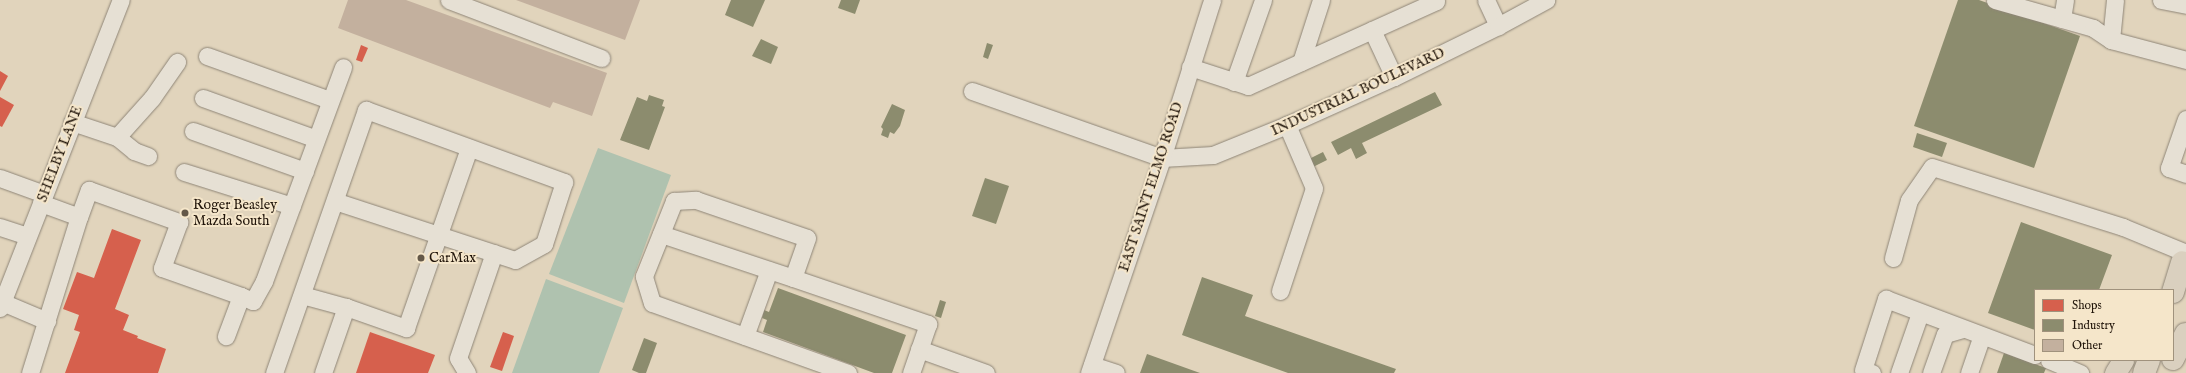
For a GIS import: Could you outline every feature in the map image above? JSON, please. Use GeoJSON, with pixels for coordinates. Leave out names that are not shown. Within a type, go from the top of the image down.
{"type":"FeatureCollection","features":[{"type":"Feature","properties":{"kind":"highway"},"geometry":{"type":"LineString","coordinates":[[2174,289],[2185,256]]}},
{"type":"Feature","properties":{"kind":"highway"},"geometry":{"type":"LineString","coordinates":[[2174,357],[2186,334]]}},
{"type":"Feature","properties":{"kind":"highway"},"geometry":{"type":"LineString","coordinates":[[2144,373],[2149,361]]}},
{"type":"Feature","properties":{"kind":"highway"},"geometry":{"type":"LineString","coordinates":[[2166,373],[2172,361]]}},
{"type":"Feature","properties":{"kind":"main road"},"geometry":{"type":"LineString","coordinates":[[2166,289],[2185,256]]}},
{"type":"Feature","properties":{"kind":"main road"},"geometry":{"type":"LineString","coordinates":[[2115,373],[2122,361]]}},
{"type":"Feature","properties":{"kind":"street","name":"SHELBY LANE"},"geometry":{"type":"LineString","coordinates":[[1,305],[121,0]]}},
{"type":"Feature","properties":{"kind":"street"},"geometry":{"type":"LineString","coordinates":[[449,0],[601,58]]}},
{"type":"Feature","properties":{"kind":"street","name":"EAST SAINT ELMO ROAD"},"geometry":{"type":"LineString","coordinates":[[1091,369],[1162,158],[1212,0]]}},
{"type":"Feature","properties":{"kind":"street"},"geometry":{"type":"LineString","coordinates":[[1234,82],[1263,0]]}},
{"type":"Feature","properties":{"kind":"street"},"geometry":{"type":"LineString","coordinates":[[1301,62],[1321,0]]}},
{"type":"Feature","properties":{"kind":"street"},"geometry":{"type":"LineString","coordinates":[[1190,68],[1248,86],[1436,1],[1433,0]]}},
{"type":"Feature","properties":{"kind":"street"},"geometry":{"type":"LineString","coordinates":[[1486,0],[1498,26]]}},
{"type":"Feature","properties":{"kind":"street","name":"INDUSTRIAL BOULEVARD"},"geometry":{"type":"LineString","coordinates":[[1162,158],[1213,155],[1287,126],[1394,77],[1498,26],[1546,0]]}},
{"type":"Feature","properties":{"kind":"street"},"geometry":{"type":"LineString","coordinates":[[1995,0],[2094,28],[2111,40],[2186,60]]}},
{"type":"Feature","properties":{"kind":"street"},"geometry":{"type":"LineString","coordinates":[[2062,19],[2065,0]]}},
{"type":"Feature","properties":{"kind":"street"},"geometry":{"type":"LineString","coordinates":[[2111,40],[2115,0]]}},
{"type":"Feature","properties":{"kind":"street"},"geometry":{"type":"LineString","coordinates":[[1372,30],[1394,77]]}},
{"type":"Feature","properties":{"kind":"street"},"geometry":{"type":"LineString","coordinates":[[207,56],[330,100]]}},
{"type":"Feature","properties":{"kind":"street"},"geometry":{"type":"LineString","coordinates":[[117,137],[152,98],[177,62]]}},
{"type":"Feature","properties":{"kind":"street"},"geometry":{"type":"LineString","coordinates":[[30,373],[89,190],[179,222],[162,268],[253,302],[264,281],[343,67]]}},
{"type":"Feature","properties":{"kind":"street"},"geometry":{"type":"LineString","coordinates":[[972,91],[1162,158]]}},
{"type":"Feature","properties":{"kind":"street"},"geometry":{"type":"LineString","coordinates":[[203,98],[316,139]]}},
{"type":"Feature","properties":{"kind":"street"},"geometry":{"type":"LineString","coordinates":[[274,373],[366,110],[564,182],[544,244],[515,260],[335,201]]}},
{"type":"Feature","properties":{"kind":"street"},"geometry":{"type":"LineString","coordinates":[[2186,119],[2169,168],[2186,174]]}},
{"type":"Feature","properties":{"kind":"street"},"geometry":{"type":"LineString","coordinates":[[72,122],[117,137],[134,151],[148,156]]}},
{"type":"Feature","properties":{"kind":"street"},"geometry":{"type":"LineString","coordinates":[[1280,290],[1314,188],[1287,126]]}},
{"type":"Feature","properties":{"kind":"street"},"geometry":{"type":"LineString","coordinates":[[193,131],[305,171]]}},
{"type":"Feature","properties":{"kind":"street"},"geometry":{"type":"LineString","coordinates":[[302,295],[346,306],[406,328],[469,148]]}},
{"type":"Feature","properties":{"kind":"street"},"geometry":{"type":"LineString","coordinates":[[1892,258],[1910,200],[1932,166],[2123,228],[2185,256]]}},
{"type":"Feature","properties":{"kind":"street"},"geometry":{"type":"LineString","coordinates":[[184,172],[292,206]]}},
{"type":"Feature","properties":{"kind":"street"},"geometry":{"type":"LineString","coordinates":[[0,178],[80,217]]}},
{"type":"Feature","properties":{"kind":"street"},"geometry":{"type":"LineString","coordinates":[[793,278],[807,238],[696,200],[674,201],[644,276],[652,303],[848,373]]}},
{"type":"Feature","properties":{"kind":"street"},"geometry":{"type":"LineString","coordinates":[[0,227],[28,236]]}},
{"type":"Feature","properties":{"kind":"street"},"geometry":{"type":"LineString","coordinates":[[661,234],[928,324],[911,373]]}},
{"type":"Feature","properties":{"kind":"street"},"geometry":{"type":"LineString","coordinates":[[467,373],[458,358],[494,253]]}},
{"type":"Feature","properties":{"kind":"street"},"geometry":{"type":"LineString","coordinates":[[746,336],[769,270]]}},
{"type":"Feature","properties":{"kind":"street"},"geometry":{"type":"LineString","coordinates":[[226,336],[240,296]]}},
{"type":"Feature","properties":{"kind":"street"},"geometry":{"type":"LineString","coordinates":[[1872,373],[1863,370],[1886,299],[2034,355]]}},
{"type":"Feature","properties":{"kind":"street"},"geometry":{"type":"LineString","coordinates":[[1,305],[47,321]]}},
{"type":"Feature","properties":{"kind":"street"},"geometry":{"type":"LineString","coordinates":[[323,373],[346,306]]}},
{"type":"Feature","properties":{"kind":"street"},"geometry":{"type":"LineString","coordinates":[[1899,373],[1920,313]]}},
{"type":"Feature","properties":{"kind":"street"},"geometry":{"type":"LineString","coordinates":[[1931,373],[1945,334],[1963,329]]}},
{"type":"Feature","properties":{"kind":"street"},"geometry":{"type":"LineString","coordinates":[[1969,373],[1982,336]]}},
{"type":"Feature","properties":{"kind":"street"},"geometry":{"type":"LineString","coordinates":[[919,349],[986,373]]}},
{"type":"Feature","properties":{"kind":"street"},"geometry":{"type":"LineString","coordinates":[[2051,361],[2073,371]]}},
{"type":"Feature","properties":{"kind":"street"},"geometry":{"type":"LineString","coordinates":[[1091,369],[1116,373]]}},
{"type":"Feature","properties":{"kind":"shaded area"},"geometry":{"type":"Polygon","coordinates":[[[598,148],[671,175],[624,303],[549,274],[598,148]]]}},
{"type":"Feature","properties":{"kind":"shaded area"},"geometry":{"type":"Polygon","coordinates":[[[546,279],[623,308],[599,373],[512,373],[546,279]]]}},
{"type":"Feature","properties":{"kind":"building: Shops"},"geometry":{"type":"Polygon","coordinates":[[[361,45],[368,48],[362,62],[356,60],[361,45]]]}},
{"type":"Feature","properties":{"kind":"building: Shops"},"geometry":{"type":"Polygon","coordinates":[[[0,71],[8,76],[0,91],[0,71]]]}},
{"type":"Feature","properties":{"kind":"building: Shops"},"geometry":{"type":"Polygon","coordinates":[[[0,97],[14,105],[2,127],[0,126],[0,97]]]}},
{"type":"Feature","properties":{"kind":"building: Shops"},"geometry":{"type":"Polygon","coordinates":[[[112,229],[141,240],[115,309],[129,315],[123,330],[138,336],[137,338],[166,349],[158,373],[65,373],[80,332],[74,330],[79,315],[63,309],[77,272],[94,278],[112,229]]]}},
{"type":"Feature","properties":{"kind":"building: Shops"},"geometry":{"type":"Polygon","coordinates":[[[370,332],[435,355],[428,373],[356,373],[370,332]]]}},
{"type":"Feature","properties":{"kind":"building: Shops"},"geometry":{"type":"Polygon","coordinates":[[[503,332],[514,336],[502,371],[490,367],[503,332]]]}},
{"type":"Feature","properties":{"kind":"building: Industry"},"geometry":{"type":"Polygon","coordinates":[[[731,0],[765,0],[753,27],[725,15],[731,0]]]}},
{"type":"Feature","properties":{"kind":"building: Industry"},"geometry":{"type":"Polygon","coordinates":[[[841,0],[860,0],[855,14],[838,8],[841,0]]]}},
{"type":"Feature","properties":{"kind":"building: Industry"},"geometry":{"type":"Polygon","coordinates":[[[1958,0],[1979,0],[2080,36],[2034,168],[1914,126],[1958,0]]]}},
{"type":"Feature","properties":{"kind":"building: Industry"},"geometry":{"type":"Polygon","coordinates":[[[761,39],[778,47],[771,64],[752,56],[761,39]]]}},
{"type":"Feature","properties":{"kind":"building: Industry"},"geometry":{"type":"Polygon","coordinates":[[[987,43],[993,45],[988,59],[983,57],[987,43]]]}},
{"type":"Feature","properties":{"kind":"building: Industry"},"geometry":{"type":"Polygon","coordinates":[[[1435,92],[1442,105],[1362,143],[1367,153],[1356,159],[1351,148],[1338,155],[1331,142],[1435,92]]]}},
{"type":"Feature","properties":{"kind":"building: Industry"},"geometry":{"type":"Polygon","coordinates":[[[649,95],[664,100],[662,106],[665,107],[649,150],[620,140],[637,97],[647,101],[649,95]]]}},
{"type":"Feature","properties":{"kind":"building: Industry"},"geometry":{"type":"Polygon","coordinates":[[[892,104],[905,110],[900,126],[894,134],[890,132],[888,138],[881,135],[883,129],[881,127],[892,104]]]}},
{"type":"Feature","properties":{"kind":"building: Industry"},"geometry":{"type":"Polygon","coordinates":[[[1917,133],[1947,143],[1942,157],[1913,147],[1917,133]]]}},
{"type":"Feature","properties":{"kind":"building: Industry"},"geometry":{"type":"Polygon","coordinates":[[[1323,152],[1327,160],[1313,167],[1309,159],[1323,152]]]}},
{"type":"Feature","properties":{"kind":"building: Industry"},"geometry":{"type":"Polygon","coordinates":[[[985,178],[1009,186],[996,224],[972,216],[985,178]]]}},
{"type":"Feature","properties":{"kind":"building: Industry"},"geometry":{"type":"Polygon","coordinates":[[[2021,222],[2112,255],[2099,289],[2034,289],[2034,330],[1988,313],[2021,222]]]}},
{"type":"Feature","properties":{"kind":"building: Industry"},"geometry":{"type":"Polygon","coordinates":[[[1202,277],[1253,295],[1245,316],[1396,369],[1394,373],[1288,373],[1182,335],[1202,277]]]}},
{"type":"Feature","properties":{"kind":"building: Industry"},"geometry":{"type":"Polygon","coordinates":[[[778,288],[906,335],[892,373],[874,373],[763,332],[767,320],[762,318],[764,310],[769,312],[778,288]]]}},
{"type":"Feature","properties":{"kind":"building: Industry"},"geometry":{"type":"Polygon","coordinates":[[[940,300],[946,302],[941,318],[935,316],[940,300]]]}},
{"type":"Feature","properties":{"kind":"building: Industry"},"geometry":{"type":"Polygon","coordinates":[[[644,338],[657,343],[646,373],[639,373],[632,370],[644,338]]]}},
{"type":"Feature","properties":{"kind":"building: Industry"},"geometry":{"type":"Polygon","coordinates":[[[2004,353],[2046,368],[2044,373],[1997,373],[2004,353]]]}},
{"type":"Feature","properties":{"kind":"building: Industry"},"geometry":{"type":"Polygon","coordinates":[[[1147,354],[1200,373],[1140,373],[1147,354]]]}},
{"type":"Feature","properties":{"kind":"building: Other"},"geometry":{"type":"Polygon","coordinates":[[[348,0],[406,0],[607,73],[592,116],[553,102],[550,108],[338,28],[348,0]]]}},
{"type":"Feature","properties":{"kind":"building: Other"},"geometry":{"type":"Polygon","coordinates":[[[516,0],[640,0],[625,40],[516,0]]]}},
{"type":"Feature","properties":{"kind":"place","name":"Roger Beasley Mazda South"},"geometry":{"type":"Point","coordinates":[185,213]}},
{"type":"Feature","properties":{"kind":"place","name":"CarMax"},"geometry":{"type":"Point","coordinates":[421,258]}}]}
